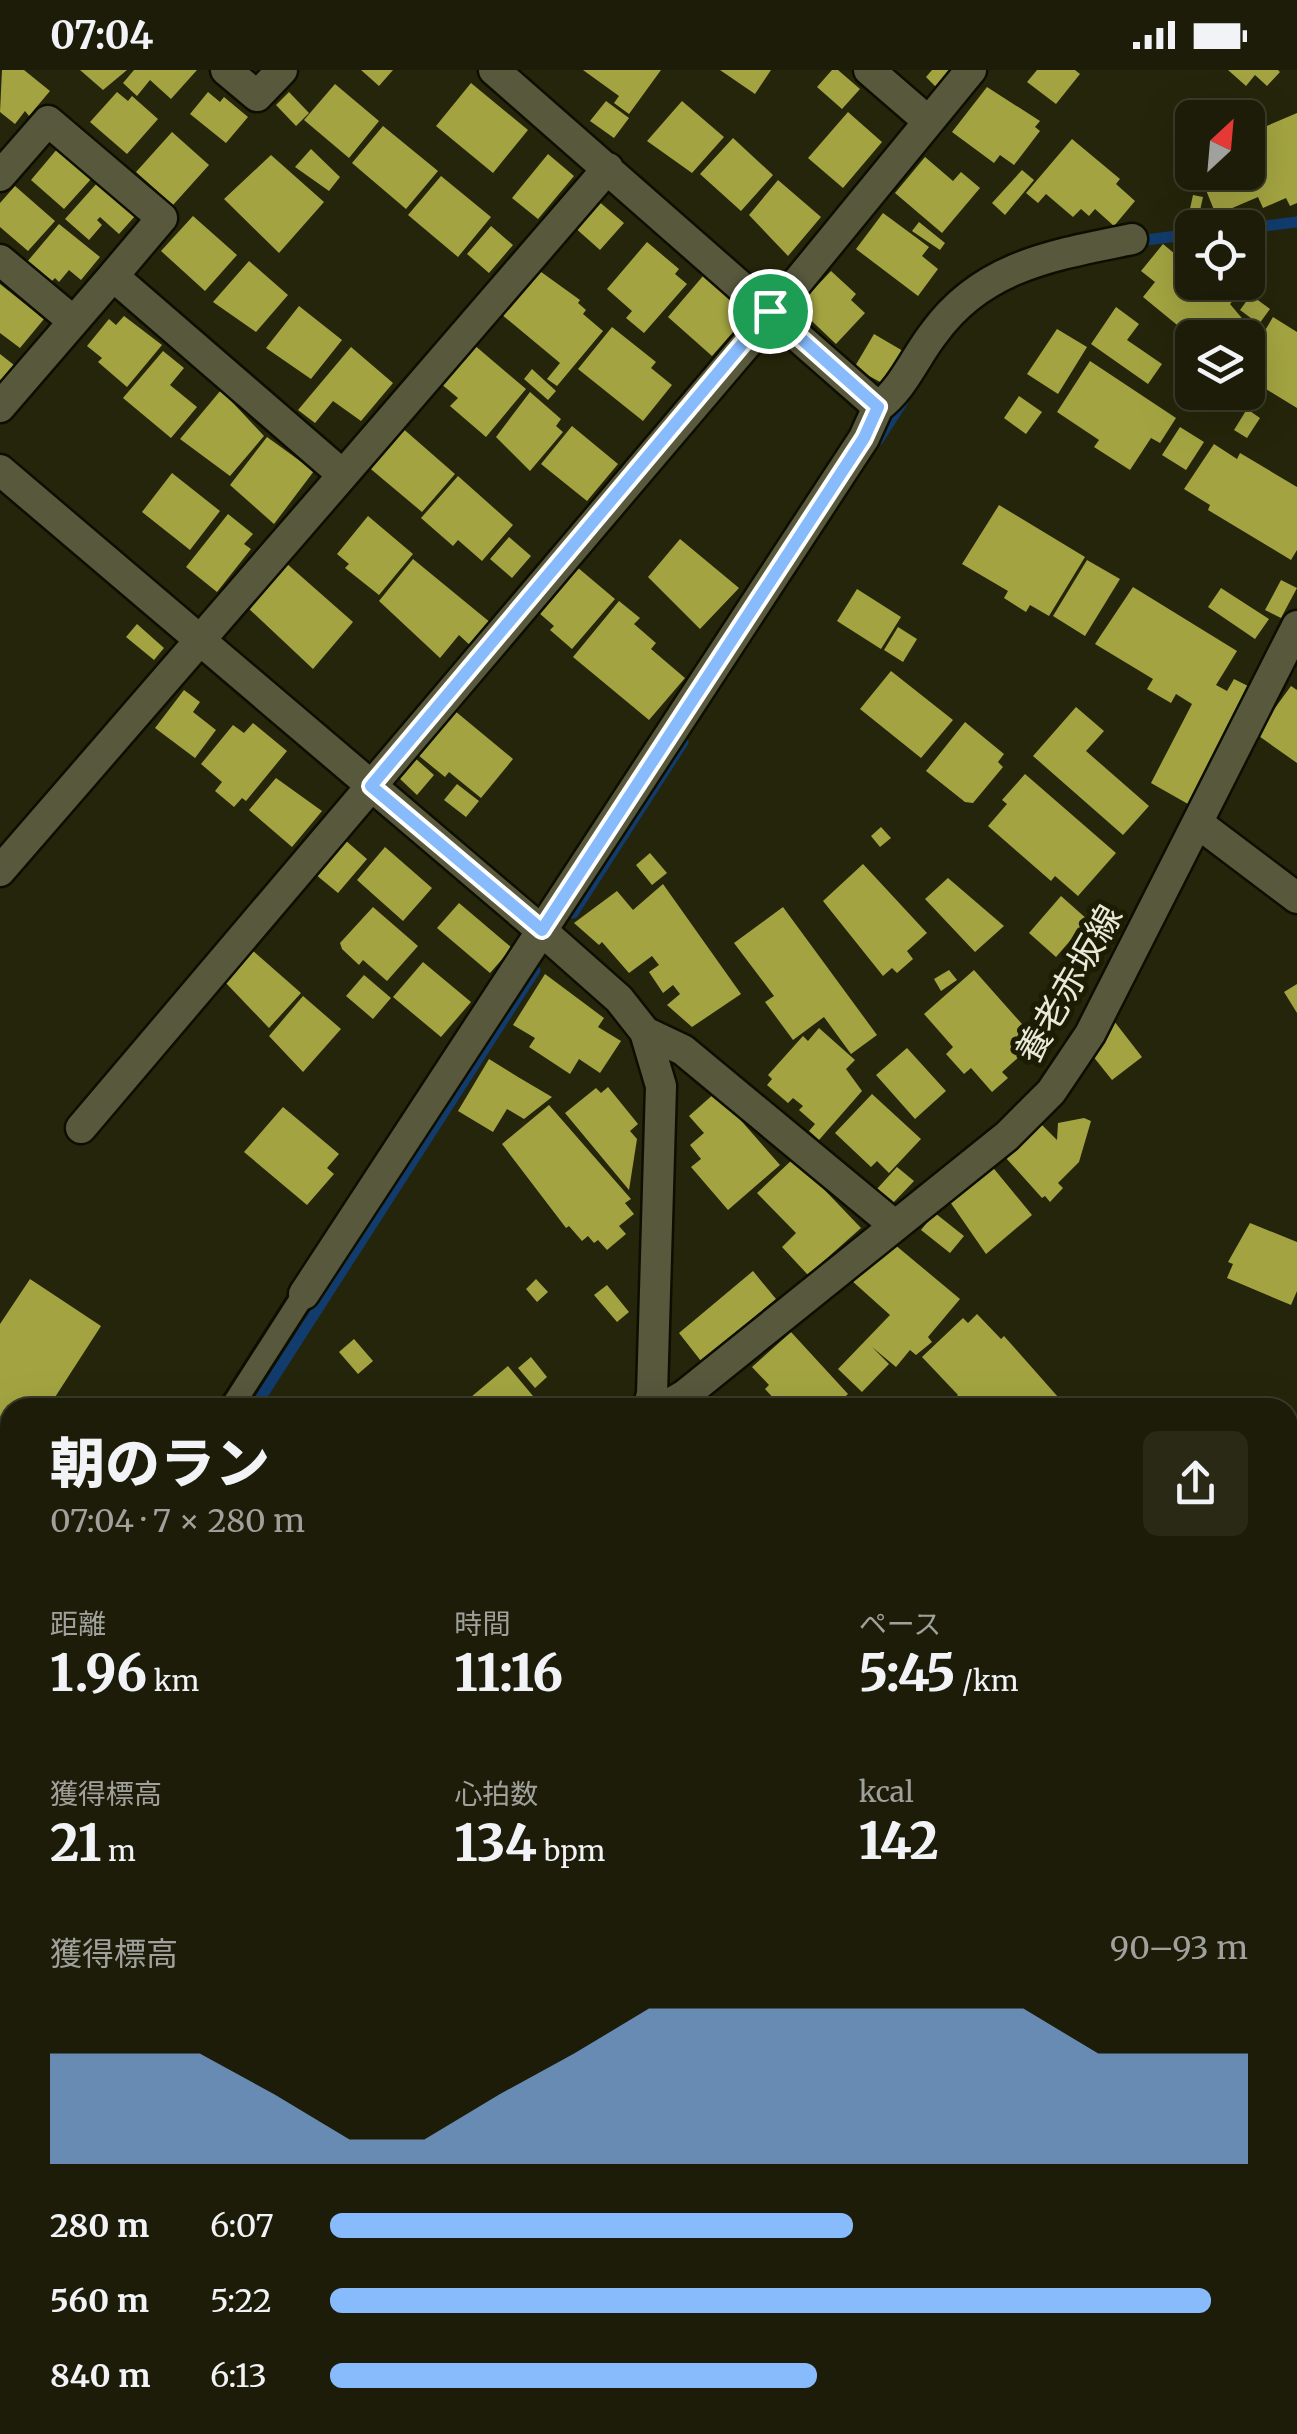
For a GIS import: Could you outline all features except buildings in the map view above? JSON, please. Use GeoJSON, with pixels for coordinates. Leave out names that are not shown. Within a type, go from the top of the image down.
{"type":"FeatureCollection","features":[{"type":"Feature","properties":{"kind":"street"},"geometry":{"type":"LineString","coordinates":[[226,70],[257,96],[282,70]]}},
{"type":"Feature","properties":{"kind":"street"},"geometry":{"type":"LineString","coordinates":[[494,70],[878,407]]}},
{"type":"Feature","properties":{"kind":"street"},"geometry":{"type":"LineString","coordinates":[[868,70],[928,121]]}},
{"type":"Feature","properties":{"kind":"street"},"geometry":{"type":"LineString","coordinates":[[81,1128],[971,70]]}},
{"type":"Feature","properties":{"kind":"street"},"geometry":{"type":"LineString","coordinates":[[0,176],[48,122],[162,218],[0,408]]}},
{"type":"Feature","properties":{"kind":"street"},"geometry":{"type":"LineString","coordinates":[[0,871],[608,168]]}},
{"type":"Feature","properties":{"kind":"street"},"geometry":{"type":"LineString","coordinates":[[304,1294],[864,438],[878,407],[891,398],[936,330],[977,286],[1013,268],[1132,240]]}},
{"type":"Feature","properties":{"kind":"street"},"geometry":{"type":"LineString","coordinates":[[0,260],[73,321]]}},
{"type":"Feature","properties":{"kind":"street"},"geometry":{"type":"LineString","coordinates":[[113,276],[343,476]]}},
{"type":"Feature","properties":{"kind":"street"},"geometry":{"type":"LineString","coordinates":[[0,470],[542,930],[619,1000],[645,1032],[661,1086],[651,1398]]}},
{"type":"Feature","properties":{"kind":"street","name":"養老赤坂線"},"geometry":{"type":"LineString","coordinates":[[680,1398],[1008,1136],[1050,1092],[1090,1034],[1297,626]]}},
{"type":"Feature","properties":{"kind":"street"},"geometry":{"type":"LineString","coordinates":[[1199,824],[1297,898]]}},
{"type":"Feature","properties":{"kind":"street"},"geometry":{"type":"LineString","coordinates":[[645,1032],[683,1050],[893,1224]]}},
{"type":"Feature","properties":{"kind":"lane"},"geometry":{"type":"LineString","coordinates":[[238,1398],[304,1294]]}},
{"type":"Feature","properties":{"kind":"waterway"},"geometry":{"type":"LineString","coordinates":[[1265,226],[1297,222]]}},
{"type":"Feature","properties":{"kind":"waterway"},"geometry":{"type":"LineString","coordinates":[[1136,249],[1146,240],[1175,236]]}},
{"type":"Feature","properties":{"kind":"waterway"},"geometry":{"type":"LineString","coordinates":[[878,440],[903,401]]}},
{"type":"Feature","properties":{"kind":"waterway"},"geometry":{"type":"LineString","coordinates":[[573,913],[683,742]]}},
{"type":"Feature","properties":{"kind":"waterway"},"geometry":{"type":"LineString","coordinates":[[260,1398],[535,970]]}},
{"type":"Feature","properties":{"kind":"route"},"geometry":{"type":"LineString","coordinates":[[770,311],[878,407],[864,438],[542,930],[371,786],[770,311]]}}]}
